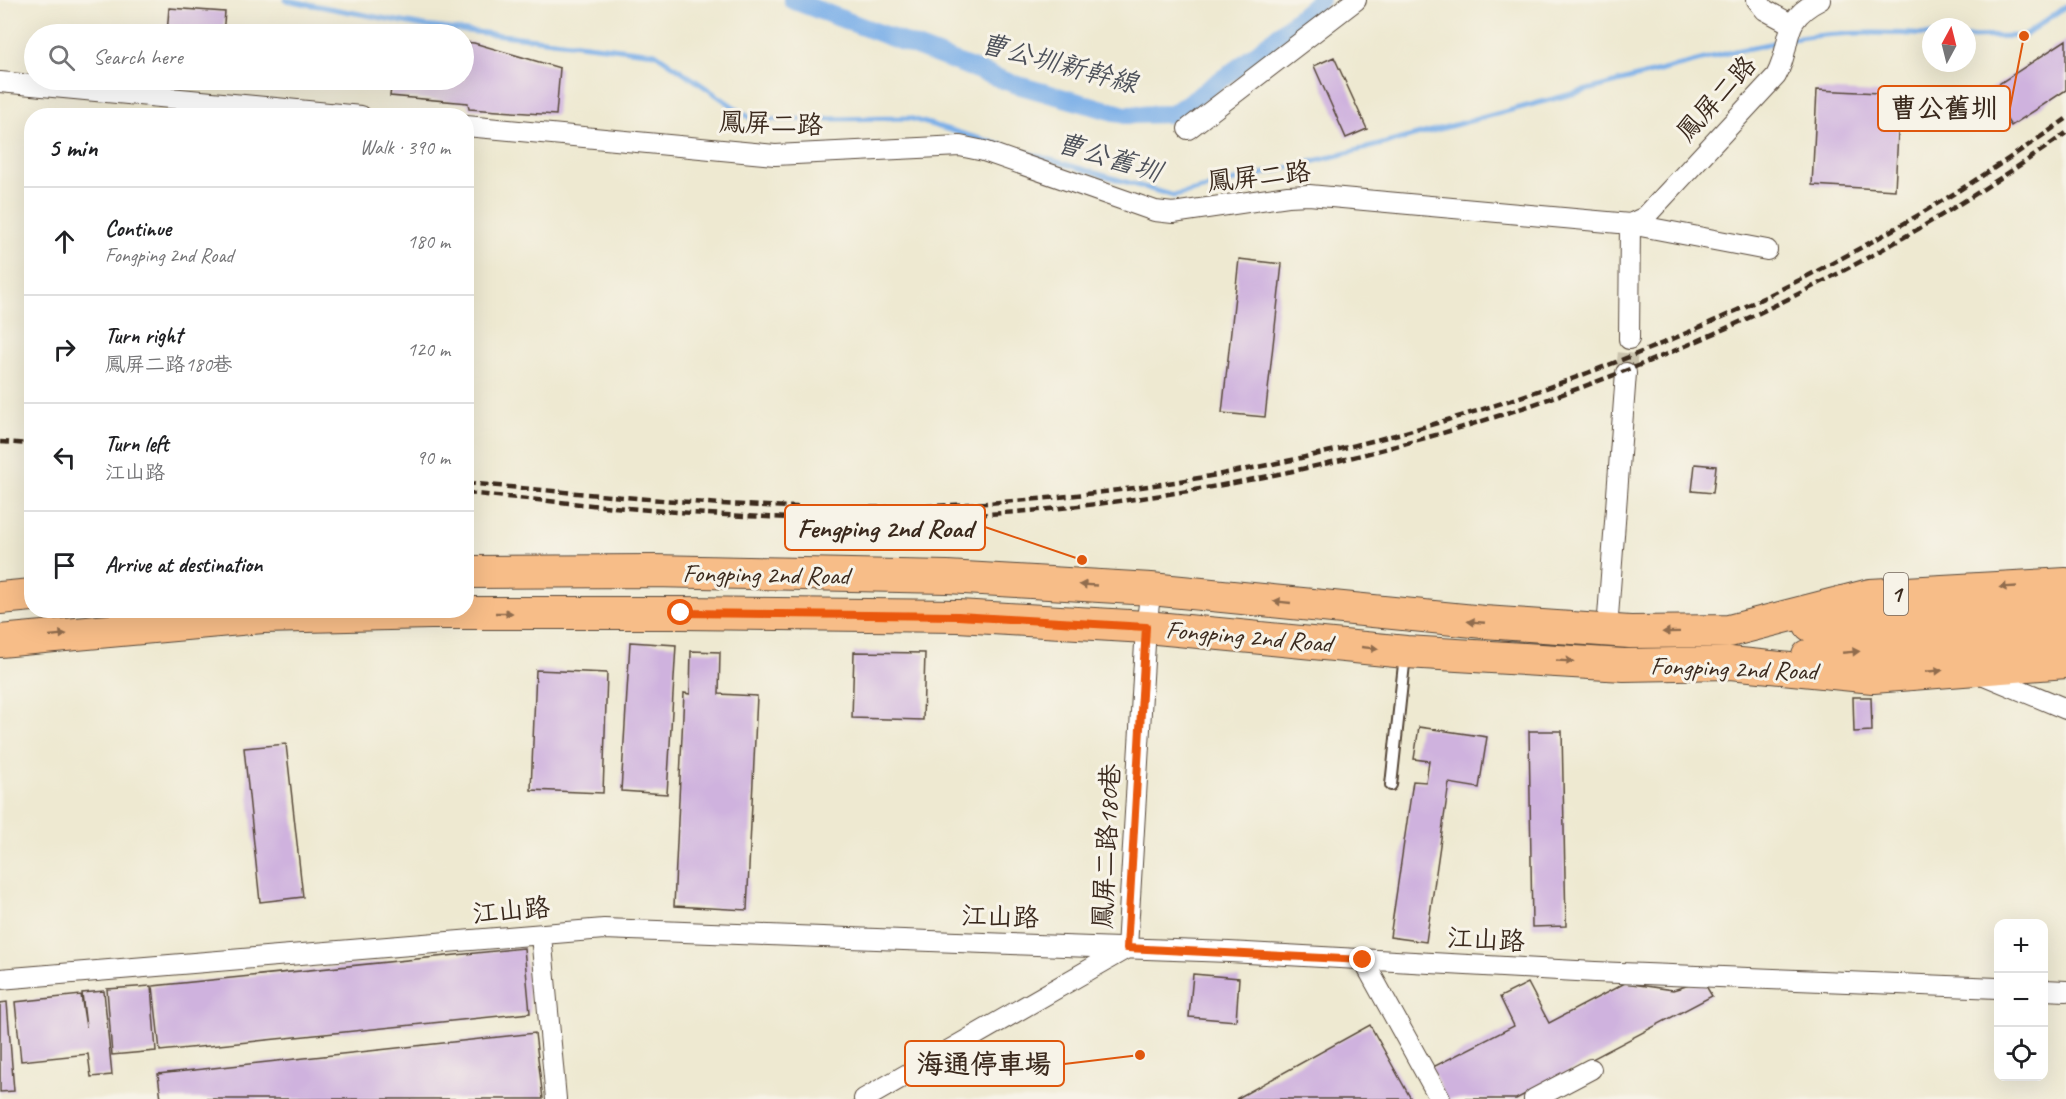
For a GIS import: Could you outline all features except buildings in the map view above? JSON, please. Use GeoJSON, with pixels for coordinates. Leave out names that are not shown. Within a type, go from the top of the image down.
{"type":"FeatureCollection","features":[{"type":"Feature","properties":{"kind":"main road","name":"Fongping 2nd Road"},"geometry":{"type":"LineString","coordinates":[[474,572],[947,577],[1151,589],[1484,622],[1630,632],[1730,631],[1870,595],[2066,584]]}},
{"type":"Feature","properties":{"kind":"main road"},"geometry":{"type":"LineString","coordinates":[[636,613],[639,572]]}},
{"type":"Feature","properties":{"kind":"main road"},"geometry":{"type":"LineString","coordinates":[[0,598],[24,596]]}},
{"type":"Feature","properties":{"kind":"main road","name":"1"},"geometry":{"type":"LineString","coordinates":[[1730,631],[2066,607]]}},
{"type":"Feature","properties":{"kind":"main road","name":"Fongping 2nd Road"},"geometry":{"type":"LineString","coordinates":[[474,613],[958,616],[1146,627],[1406,652],[1624,665],[1730,663],[1874,676],[2066,662]]}},
{"type":"Feature","properties":{"kind":"main road","name":"Fongping 2nd Road"},"geometry":{"type":"LineString","coordinates":[[0,641],[252,618]]}},
{"type":"Feature","properties":{"kind":"main road","name":"1"},"geometry":{"type":"LineString","coordinates":[[1730,663],[2066,632]]}},
{"type":"Feature","properties":{"kind":"street"},"geometry":{"type":"LineString","coordinates":[[1188,129],[1356,0]]}},
{"type":"Feature","properties":{"kind":"street"},"geometry":{"type":"LineString","coordinates":[[1757,0],[1765,10],[1790,29],[1805,8],[1820,0]]}},
{"type":"Feature","properties":{"kind":"street","name":"鳳屏二路"},"geometry":{"type":"LineString","coordinates":[[474,127],[775,155],[960,146],[984,151],[1155,211],[1173,213],[1288,195],[1309,195],[1630,224],[1644,217],[1776,76],[1783,63],[1790,29]]}},
{"type":"Feature","properties":{"kind":"street"},"geometry":{"type":"LineString","coordinates":[[0,82],[24,84]]}},
{"type":"Feature","properties":{"kind":"street"},"geometry":{"type":"LineString","coordinates":[[85,90],[276,108]]}},
{"type":"Feature","properties":{"kind":"street"},"geometry":{"type":"LineString","coordinates":[[1629,339],[1630,224],[1767,249]]}},
{"type":"Feature","properties":{"kind":"street"},"geometry":{"type":"LineString","coordinates":[[1607,630],[1626,373]]}},
{"type":"Feature","properties":{"kind":"street","name":"鳳屏二路180巷"},"geometry":{"type":"LineString","coordinates":[[864,1099],[1127,948],[1146,627],[1151,589]]}},
{"type":"Feature","properties":{"kind":"street"},"geometry":{"type":"LineString","coordinates":[[1968,668],[2066,709]]}},
{"type":"Feature","properties":{"kind":"street","name":"江山路"},"geometry":{"type":"LineString","coordinates":[[0,979],[604,929],[1127,948],[1594,972],[1994,988]]}},
{"type":"Feature","properties":{"kind":"street"},"geometry":{"type":"LineString","coordinates":[[541,934],[556,1099]]}},
{"type":"Feature","properties":{"kind":"street"},"geometry":{"type":"LineString","coordinates":[[1363,960],[1440,1099]]}},
{"type":"Feature","properties":{"kind":"street"},"geometry":{"type":"LineString","coordinates":[[2048,990],[2066,991]]}},
{"type":"Feature","properties":{"kind":"street"},"geometry":{"type":"LineString","coordinates":[[1534,1099],[1591,1069]]}},
{"type":"Feature","properties":{"kind":"lane"},"geometry":{"type":"LineString","coordinates":[[1391,785],[1406,652]]}},
{"type":"Feature","properties":{"kind":"waterway","name":"曹公舊圳"},"geometry":{"type":"LineString","coordinates":[[286,0],[413,24]]}},
{"type":"Feature","properties":{"kind":"waterway","name":"曹公圳新幹線"},"geometry":{"type":"LineString","coordinates":[[792,0],[1014,84],[1125,115],[1172,114],[1247,61],[1320,0]]}},
{"type":"Feature","properties":{"kind":"waterway","name":"曹公舊圳"},"geometry":{"type":"LineString","coordinates":[[1976,37],[2024,36],[2066,6]]}},
{"type":"Feature","properties":{"kind":"waterway","name":"曹公舊圳"},"geometry":{"type":"LineString","coordinates":[[474,32],[655,53],[753,120],[909,118],[1174,196],[1375,146],[1735,51],[1783,41]]}},
{"type":"Feature","properties":{"kind":"waterway","name":"曹公舊圳"},"geometry":{"type":"LineString","coordinates":[[1792,39],[1862,33],[1922,34]]}},
{"type":"Feature","properties":{"kind":"tunnel"},"geometry":{"type":"LineString","coordinates":[[1626,373],[1629,339]]}},
{"type":"Feature","properties":{"kind":"railway"},"geometry":{"type":"LineString","coordinates":[[474,484],[735,505],[896,507],[1052,498],[1207,477],[1360,444],[1510,400],[1657,346],[1799,280],[1935,205],[2066,119]]}},
{"type":"Feature","properties":{"kind":"railway"},"geometry":{"type":"LineString","coordinates":[[474,494],[735,516],[896,518],[1050,509],[1205,488],[1359,456],[1510,412],[1658,358],[1800,293],[1937,218],[2066,133]]}},
{"type":"Feature","properties":{"kind":"railway"},"geometry":{"type":"LineString","coordinates":[[0,442],[24,444]]}},
{"type":"Feature","properties":{"kind":"place","name":"曹公舊圳"},"geometry":{"type":"Point","coordinates":[2024,36]}},
{"type":"Feature","properties":{"kind":"place","name":"Fengping 2nd Road"},"geometry":{"type":"Point","coordinates":[1082,560]}},
{"type":"Feature","properties":{"kind":"place","name":"海通停車場"},"geometry":{"type":"Point","coordinates":[1140,1055]}},
{"type":"Feature","properties":{"kind":"route"},"geometry":{"type":"LineString","coordinates":[[681,613],[958,616],[1146,627],[1127,948],[1363,960]]}}]}
